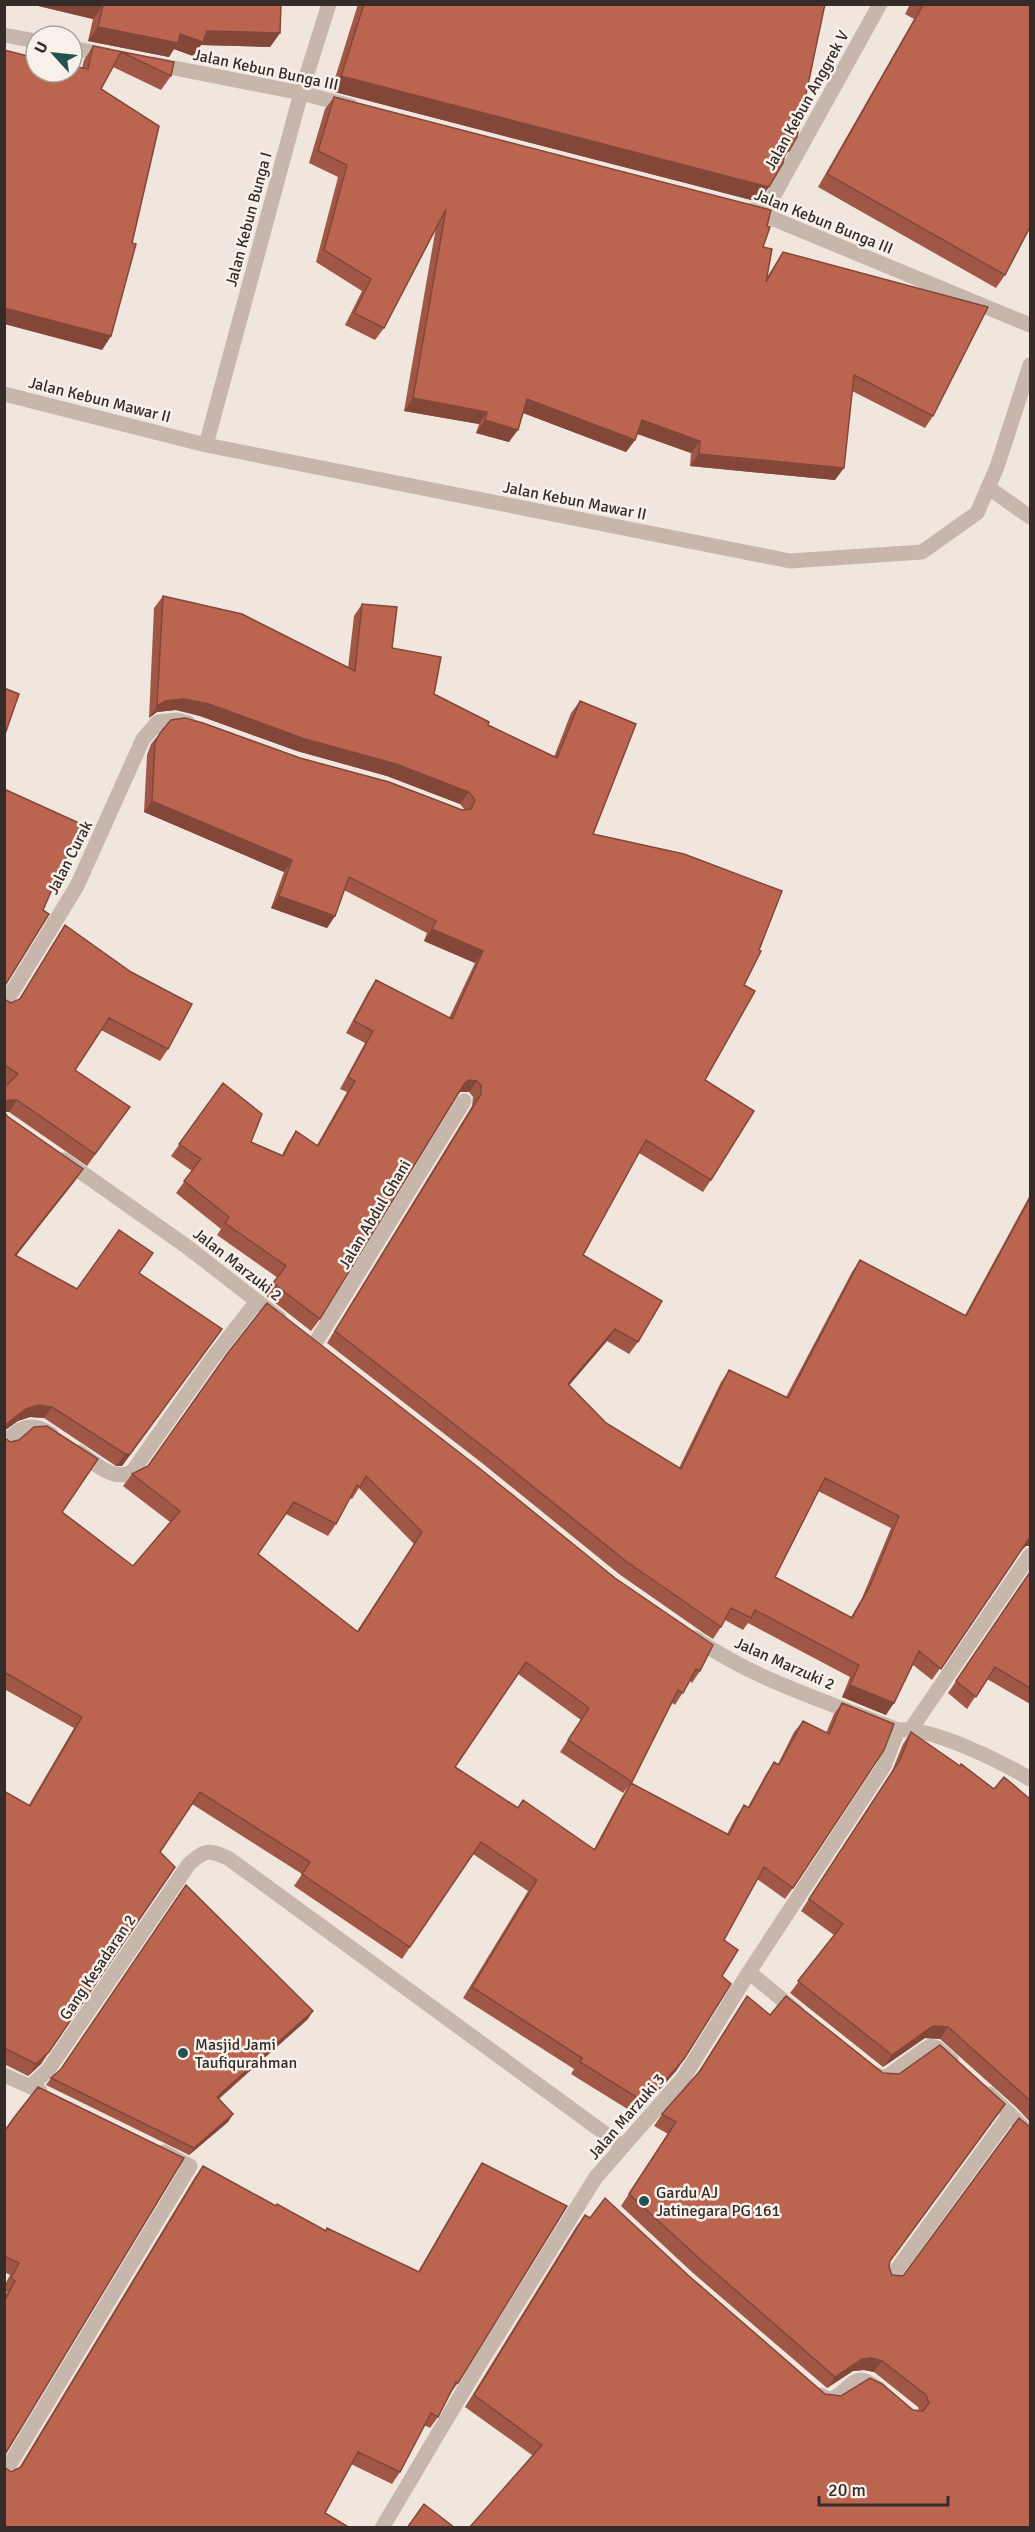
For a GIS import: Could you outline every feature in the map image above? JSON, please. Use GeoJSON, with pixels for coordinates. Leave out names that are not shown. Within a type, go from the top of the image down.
{"type":"FeatureCollection","features":[{"type":"Feature","properties":{"kind":"street","name":"Jalan Kebun Bunga I"},"geometry":{"type":"LineString","coordinates":[[206,445],[301,93],[329,4]]}},
{"type":"Feature","properties":{"kind":"street","name":"Jalan Kebun Anggrek V"},"geometry":{"type":"LineString","coordinates":[[764,213],[880,4]]}},
{"type":"Feature","properties":{"kind":"street"},"geometry":{"type":"LineString","coordinates":[[4,35],[24,39]]}},
{"type":"Feature","properties":{"kind":"street"},"geometry":{"type":"LineString","coordinates":[[84,50],[118,57]]}},
{"type":"Feature","properties":{"kind":"street","name":"Jalan Kebun Bunga III"},"geometry":{"type":"LineString","coordinates":[[141,62],[301,93],[370,111]]}},
{"type":"Feature","properties":{"kind":"street","name":"Jalan Kebun Bunga III"},"geometry":{"type":"LineString","coordinates":[[741,207],[764,213],[1030,325]]}},
{"type":"Feature","properties":{"kind":"street","name":"Jalan Kebun Mawar II"},"geometry":{"type":"LineString","coordinates":[[4,394],[206,445],[790,561],[922,552],[978,513],[989,488],[1030,365]]}},
{"type":"Feature","properties":{"kind":"street"},"geometry":{"type":"LineString","coordinates":[[989,488],[1030,517]]}},
{"type":"Feature","properties":{"kind":"street","name":"Jalan Curak"},"geometry":{"type":"LineString","coordinates":[[4,1005],[77,886],[143,739],[158,722],[177,720],[198,725]]}},
{"type":"Feature","properties":{"kind":"street","name":"Jalan Abdul Ghani"},"geometry":{"type":"LineString","coordinates":[[319,1349],[464,1101]]}},
{"type":"Feature","properties":{"kind":"street","name":"Jalan Marzuki 2"},"geometry":{"type":"LineString","coordinates":[[51,1151],[186,1246],[319,1349]]}},
{"type":"Feature","properties":{"kind":"street"},"geometry":{"type":"LineString","coordinates":[[4,1444],[20,1429],[29,1425],[42,1428],[113,1475],[124,1476],[132,1472],[211,1360],[257,1301]]}},
{"type":"Feature","properties":{"kind":"street","name":"Jalan Marzuki 3"},"geometry":{"type":"LineString","coordinates":[[382,2528],[477,2368],[593,2193],[596,2176],[684,2077],[749,1972],[884,1766],[904,1730],[1030,1555]]}},
{"type":"Feature","properties":{"kind":"street","name":"Jalan Marzuki 2"},"geometry":{"type":"LineString","coordinates":[[683,1630],[734,1663],[904,1730],[961,1746],[1030,1779]]}},
{"type":"Feature","properties":{"kind":"street","name":"Gang Kesadaran 2"},"geometry":{"type":"LineString","coordinates":[[31,2086],[48,2070],[189,1864],[202,1853],[213,1851],[228,1858],[622,2146]]}},
{"type":"Feature","properties":{"kind":"street"},"geometry":{"type":"LineString","coordinates":[[749,1972],[807,2020]]}},
{"type":"Feature","properties":{"kind":"street"},"geometry":{"type":"LineString","coordinates":[[863,2065],[882,2077],[888,2076],[910,2058],[933,2046],[963,2071]]}},
{"type":"Feature","properties":{"kind":"street"},"geometry":{"type":"LineString","coordinates":[[4,2075],[51,2097]]}},
{"type":"Feature","properties":{"kind":"street"},"geometry":{"type":"LineString","coordinates":[[981,2087],[1030,2134]]}},
{"type":"Feature","properties":{"kind":"street"},"geometry":{"type":"LineString","coordinates":[[890,2279],[1010,2114]]}},
{"type":"Feature","properties":{"kind":"street"},"geometry":{"type":"LineString","coordinates":[[4,2474],[190,2166],[154,2147]]}},
{"type":"Feature","properties":{"kind":"street"},"geometry":{"type":"LineString","coordinates":[[806,2383],[823,2398],[830,2400],[851,2382],[860,2379],[869,2382],[894,2401]]}},
{"type":"Feature","properties":{"kind":"building"},"geometry":{"type":"Polygon","coordinates":[[[98,4],[281,4],[280,33],[207,31],[203,42],[180,34],[178,43],[98,27],[103,6],[98,4]]]}},
{"type":"Feature","properties":{"kind":"building"},"geometry":{"type":"Polygon","coordinates":[[[364,4],[825,4],[797,137],[789,151],[786,149],[783,163],[769,187],[341,76],[364,4]]]}},
{"type":"Feature","properties":{"kind":"building"},"geometry":{"type":"Polygon","coordinates":[[[922,4],[1030,4],[1030,227],[1005,275],[827,174],[922,4]]]}},
{"type":"Feature","properties":{"kind":"building"},"geometry":{"type":"Polygon","coordinates":[[[93,46],[174,62],[171,76],[121,52],[101,89],[159,126],[132,243],[136,244],[111,336],[4,308],[4,50],[24,55],[24,84],[84,84],[84,68],[88,69],[93,46]]]}},
{"type":"Feature","properties":{"kind":"building"},"geometry":{"type":"Polygon","coordinates":[[[334,97],[771,210],[767,226],[770,227],[763,247],[772,249],[766,282],[783,252],[988,307],[933,416],[854,375],[844,468],[699,454],[700,441],[642,420],[635,440],[527,399],[518,430],[485,420],[487,412],[413,398],[446,209],[384,328],[354,313],[371,279],[324,250],[347,165],[318,151],[334,97]]]}},
{"type":"Feature","properties":{"kind":"building"},"geometry":{"type":"Polygon","coordinates":[[[163,596],[242,614],[355,671],[362,604],[397,607],[392,648],[441,657],[434,694],[489,722],[488,725],[557,758],[580,701],[636,724],[593,834],[684,854],[782,891],[759,950],[761,951],[744,985],[755,991],[705,1080],[754,1111],[711,1180],[646,1140],[583,1255],[662,1301],[638,1342],[615,1329],[568,1384],[606,1423],[681,1469],[729,1370],[788,1398],[860,1260],[966,1316],[1030,1198],[1030,1537],[941,1669],[919,1651],[894,1703],[850,1685],[859,1665],[755,1610],[751,1618],[731,1608],[721,1627],[627,1562],[335,1331],[481,1094],[481,1085],[477,1081],[468,1080],[464,1084],[320,1319],[273,1283],[286,1266],[225,1223],[229,1217],[184,1181],[201,1159],[179,1144],[223,1083],[262,1114],[251,1142],[283,1156],[296,1131],[318,1146],[355,1081],[348,1077],[373,1031],[354,1021],[376,980],[452,1019],[483,951],[432,929],[436,921],[349,877],[335,916],[279,896],[292,860],[152,801],[155,743],[160,733],[171,720],[185,718],[300,758],[389,782],[462,810],[471,809],[475,800],[469,792],[396,764],[305,739],[209,704],[184,699],[165,701],[157,706],[163,596]],[[825,1478],[775,1577],[852,1618],[870,1586],[899,1516],[825,1478]]]}},
{"type":"Feature","properties":{"kind":"building"},"geometry":{"type":"Polygon","coordinates":[[[4,688],[19,694],[4,737],[4,688]]]}},
{"type":"Feature","properties":{"kind":"building"},"geometry":{"type":"Polygon","coordinates":[[[4,789],[81,824],[43,910],[49,914],[4,987],[4,789]]]}},
{"type":"Feature","properties":{"kind":"building"},"geometry":{"type":"Polygon","coordinates":[[[65,925],[131,972],[192,1004],[168,1049],[109,1018],[75,1070],[130,1107],[95,1154],[17,1100],[8,1100],[4,1104],[4,1088],[18,1074],[4,1065],[4,999],[11,1003],[20,999],[65,925]]]}},
{"type":"Feature","properties":{"kind":"building"},"geometry":{"type":"Polygon","coordinates":[[[4,1111],[7,1116],[83,1169],[15,1255],[77,1289],[119,1230],[153,1253],[139,1273],[222,1329],[130,1454],[125,1454],[52,1407],[38,1405],[26,1409],[5,1425],[4,1429],[4,1111]]]}},
{"type":"Feature","properties":{"kind":"building"},"geometry":{"type":"Polygon","coordinates":[[[267,1303],[478,1467],[615,1578],[713,1645],[700,1671],[696,1669],[683,1693],[678,1690],[632,1782],[568,1740],[589,1708],[526,1662],[455,1767],[518,1808],[523,1800],[595,1850],[631,1783],[729,1835],[744,1805],[749,1808],[774,1762],[779,1765],[803,1721],[829,1734],[842,1703],[894,1724],[884,1750],[793,1888],[764,1867],[724,1940],[738,1950],[722,1976],[731,1984],[684,2059],[646,2103],[580,2062],[582,2058],[472,1987],[537,1880],[481,1842],[410,1947],[302,1874],[310,1862],[200,1792],[160,1852],[175,1867],[49,2052],[36,2064],[4,2048],[4,1791],[30,1806],[82,1717],[4,1672],[4,1437],[10,1442],[19,1440],[34,1427],[47,1426],[98,1459],[62,1512],[133,1566],[180,1511],[132,1474],[148,1466],[227,1354],[267,1303]],[[366,1476],[360,1487],[357,1485],[336,1524],[294,1502],[258,1554],[358,1632],[422,1532],[366,1476]]]}},
{"type":"Feature","properties":{"kind":"building"},"geometry":{"type":"Polygon","coordinates":[[[1030,1572],[1030,1688],[995,1667],[976,1697],[956,1681],[1030,1572]]]}},
{"type":"Feature","properties":{"kind":"building"},"geometry":{"type":"Polygon","coordinates":[[[911,1732],[960,1766],[961,1764],[994,1789],[1004,1777],[1030,1799],[1030,2101],[948,2027],[933,2026],[892,2055],[798,1981],[843,1924],[809,1899],[900,1760],[911,1732]]]}},
{"type":"Feature","properties":{"kind":"building","name":"Masjid Jami Taufiqurahman"},"geometry":{"type":"Polygon","coordinates":[[[186,1885],[313,2011],[217,2097],[233,2114],[194,2148],[51,2078],[61,2069],[186,1885]]]}},
{"type":"Feature","properties":{"kind":"building"},"geometry":{"type":"Polygon","coordinates":[[[747,1996],[770,2015],[786,1996],[883,2073],[899,2074],[940,2045],[1005,2104],[890,2261],[889,2267],[892,2275],[903,2276],[1019,2118],[1030,2127],[1030,2528],[469,2528],[542,2445],[474,2395],[585,2215],[590,2218],[605,2198],[689,2276],[825,2394],[841,2396],[870,2378],[882,2384],[913,2410],[923,2411],[929,2403],[926,2395],[882,2361],[872,2358],[862,2359],[835,2377],[629,2194],[676,2122],[662,2114],[700,2071],[747,1996]]]}},
{"type":"Feature","properties":{"kind":"building"},"geometry":{"type":"Polygon","coordinates":[[[38,2087],[184,2158],[4,2456],[4,2302],[15,2281],[11,2278],[19,2263],[4,2256],[4,2132],[38,2087]]]}},
{"type":"Feature","properties":{"kind":"building"},"geometry":{"type":"Polygon","coordinates":[[[482,2163],[567,2206],[458,2383],[456,2382],[438,2417],[431,2413],[400,2472],[358,2452],[325,2513],[350,2528],[4,2528],[4,2467],[11,2472],[21,2467],[203,2166],[326,2231],[327,2228],[419,2272],[482,2163]]]}},
{"type":"Feature","properties":{"kind":"building"},"geometry":{"type":"Polygon","coordinates":[[[424,2504],[455,2528],[407,2528],[424,2504]]]}},
{"type":"Feature","properties":{"kind":"place","name":"Masjid Jami Taufiqurahman"},"geometry":{"type":"Point","coordinates":[183,2053]}},
{"type":"Feature","properties":{"kind":"place","name":"Gardu AJ Jatinegara PG 161"},"geometry":{"type":"Point","coordinates":[644,2201]}}]}
